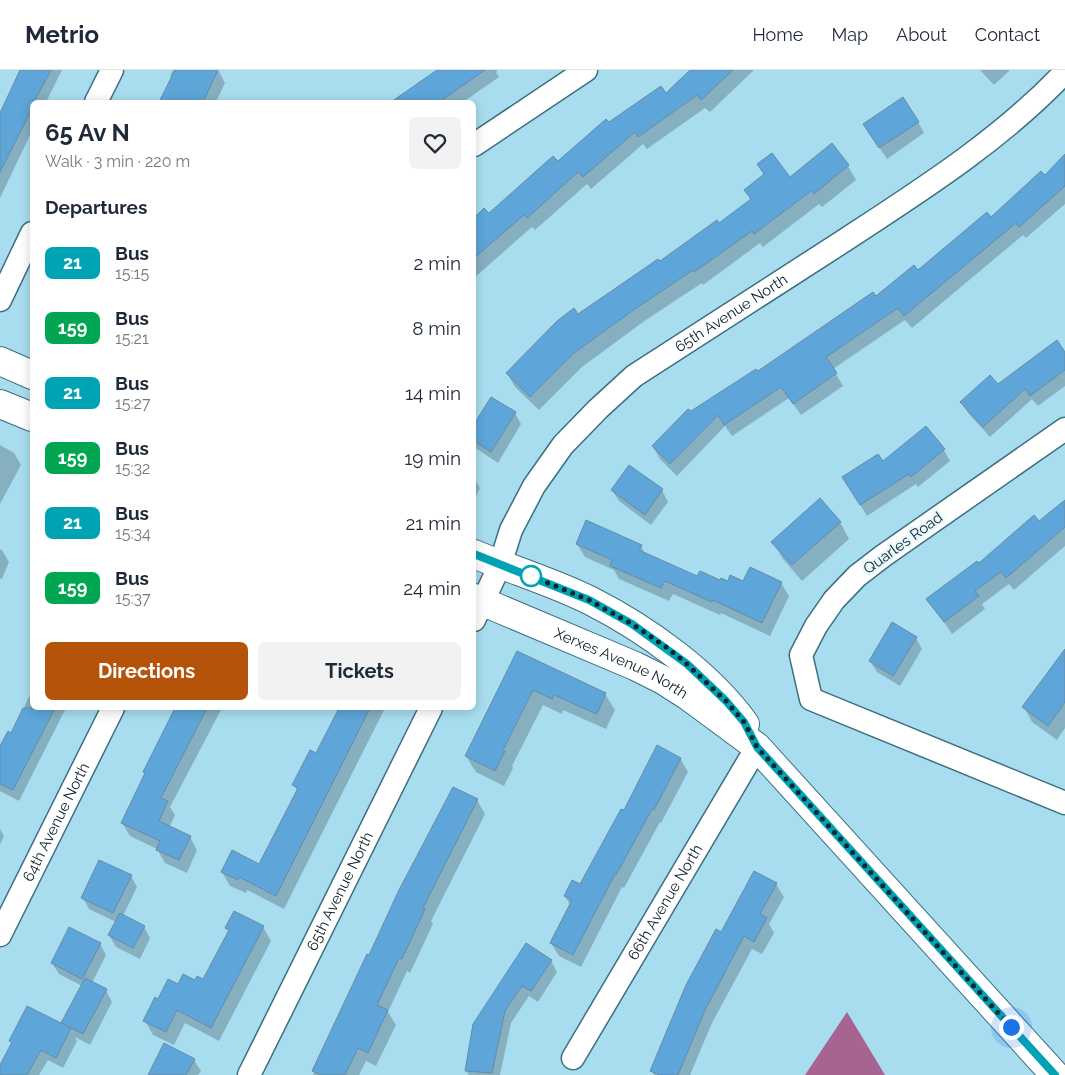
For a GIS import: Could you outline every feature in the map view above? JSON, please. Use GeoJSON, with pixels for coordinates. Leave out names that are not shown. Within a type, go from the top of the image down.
{"type":"FeatureCollection","features":[{"type":"Feature","properties":{"kind":"street"},"geometry":{"type":"LineString","coordinates":[[97,100],[112,70]]}},
{"type":"Feature","properties":{"kind":"street"},"geometry":{"type":"LineString","coordinates":[[476,144],[586,70]]}},
{"type":"Feature","properties":{"kind":"street","name":"65th Avenue North"},"geometry":{"type":"LineString","coordinates":[[477,606],[500,565],[511,530],[534,486],[563,445],[634,376],[900,205],[963,160],[1042,97],[1065,72]]}},
{"type":"Feature","properties":{"kind":"street"},"geometry":{"type":"LineString","coordinates":[[0,300],[30,237]]}},
{"type":"Feature","properties":{"kind":"street"},"geometry":{"type":"LineString","coordinates":[[0,361],[30,374]]}},
{"type":"Feature","properties":{"kind":"street"},"geometry":{"type":"LineString","coordinates":[[0,404],[30,416]]}},
{"type":"Feature","properties":{"kind":"street","name":"Quarles Road"},"geometry":{"type":"LineString","coordinates":[[1065,429],[857,576],[834,600],[816,626],[801,655],[811,699],[1065,803]]}},
{"type":"Feature","properties":{"kind":"street","name":"Xerxes Avenue North"},"geometry":{"type":"LineString","coordinates":[[476,555],[589,600],[632,624],[666,647],[726,701],[744,722],[757,747]]}},
{"type":"Feature","properties":{"kind":"street","name":"Xerxes Avenue North"},"geometry":{"type":"LineString","coordinates":[[477,606],[635,666],[688,696],[757,747],[1055,1075]]}},
{"type":"Feature","properties":{"kind":"street","name":"64th Avenue North"},"geometry":{"type":"LineString","coordinates":[[0,935],[112,710]]}},
{"type":"Feature","properties":{"kind":"street","name":"65th Avenue North"},"geometry":{"type":"LineString","coordinates":[[249,1075],[430,710]]}},
{"type":"Feature","properties":{"kind":"street","name":"66th Avenue North"},"geometry":{"type":"LineString","coordinates":[[573,1058],[757,747]]}},
{"type":"Feature","properties":{"kind":"shaded area"},"geometry":{"type":"Polygon","coordinates":[[[847,1012],[885,1075],[805,1075],[847,1012]]]}},
{"type":"Feature","properties":{"kind":"building"},"geometry":{"type":"Polygon","coordinates":[[[20,70],[51,70],[35,100],[30,100],[30,113],[0,172],[0,113],[20,70]]]}},
{"type":"Feature","properties":{"kind":"building"},"geometry":{"type":"Polygon","coordinates":[[[175,70],[218,70],[204,100],[160,100],[175,70]]]}},
{"type":"Feature","properties":{"kind":"building"},"geometry":{"type":"Polygon","coordinates":[[[437,70],[485,70],[442,100],[394,100],[437,70]]]}},
{"type":"Feature","properties":{"kind":"building"},"geometry":{"type":"Polygon","coordinates":[[[690,70],[733,70],[701,100],[697,95],[638,137],[635,132],[583,177],[578,172],[527,218],[524,215],[476,256],[476,216],[484,208],[489,213],[553,156],[558,161],[606,119],[609,122],[661,86],[666,93],[690,70]]]}},
{"type":"Feature","properties":{"kind":"building"},"geometry":{"type":"Polygon","coordinates":[[[903,97],[919,122],[879,148],[863,124],[903,97]]]}},
{"type":"Feature","properties":{"kind":"building"},"geometry":{"type":"Polygon","coordinates":[[[832,143],[849,165],[814,194],[811,191],[754,234],[752,231],[694,272],[693,270],[574,353],[530,397],[506,373],[557,321],[574,308],[578,314],[658,259],[660,261],[717,220],[719,223],[751,199],[744,190],[764,174],[757,164],[772,153],[790,177],[832,143]]]}},
{"type":"Feature","properties":{"kind":"building"},"geometry":{"type":"Polygon","coordinates":[[[1065,154],[1065,186],[1019,227],[1016,223],[904,316],[898,308],[826,357],[837,373],[793,404],[781,387],[724,425],[718,415],[670,464],[652,446],[688,409],[691,411],[756,369],[758,371],[873,292],[876,296],[914,265],[918,270],[987,212],[991,217],[1041,171],[1045,175],[1065,154]]]}},
{"type":"Feature","properties":{"kind":"building"},"geometry":{"type":"Polygon","coordinates":[[[1057,340],[1065,352],[1065,370],[1030,396],[1025,389],[983,427],[960,402],[990,375],[998,384],[1057,340]]]}},
{"type":"Feature","properties":{"kind":"building"},"geometry":{"type":"Polygon","coordinates":[[[491,397],[516,412],[491,452],[476,442],[476,421],[491,397]]]}},
{"type":"Feature","properties":{"kind":"building"},"geometry":{"type":"Polygon","coordinates":[[[926,426],[945,449],[911,477],[909,474],[860,505],[842,477],[878,454],[883,461],[926,426]]]}},
{"type":"Feature","properties":{"kind":"building"},"geometry":{"type":"Polygon","coordinates":[[[629,465],[663,489],[645,515],[611,490],[629,465]]]}},
{"type":"Feature","properties":{"kind":"building"},"geometry":{"type":"Polygon","coordinates":[[[820,498],[841,522],[792,565],[771,542],[820,498]]]}},
{"type":"Feature","properties":{"kind":"building"},"geometry":{"type":"Polygon","coordinates":[[[1065,500],[1065,527],[1006,578],[1001,572],[975,591],[979,596],[944,622],[926,599],[977,561],[979,563],[1034,515],[1039,521],[1065,500]]]}},
{"type":"Feature","properties":{"kind":"building"},"geometry":{"type":"Polygon","coordinates":[[[586,520],[642,545],[639,550],[697,576],[700,571],[720,580],[721,578],[728,581],[730,575],[743,581],[750,567],[782,582],[762,623],[713,600],[712,602],[665,581],[661,588],[610,566],[612,560],[576,544],[586,520]]]}},
{"type":"Feature","properties":{"kind":"building"},"geometry":{"type":"Polygon","coordinates":[[[892,622],[917,637],[893,676],[869,661],[892,622]]]}},
{"type":"Feature","properties":{"kind":"building"},"geometry":{"type":"Polygon","coordinates":[[[1065,649],[1065,702],[1048,726],[1022,707],[1065,649]]]}},
{"type":"Feature","properties":{"kind":"building"},"geometry":{"type":"Polygon","coordinates":[[[517,651],[606,693],[597,714],[554,695],[552,699],[533,690],[503,750],[505,751],[495,771],[465,756],[517,651]]]}},
{"type":"Feature","properties":{"kind":"building"},"geometry":{"type":"Polygon","coordinates":[[[23,708],[30,708],[30,710],[54,710],[13,790],[0,784],[0,746],[8,731],[11,733],[23,708]]]}},
{"type":"Feature","properties":{"kind":"building"},"geometry":{"type":"Polygon","coordinates":[[[174,710],[206,710],[161,798],[168,801],[159,821],[191,836],[179,860],[156,850],[160,841],[121,823],[145,773],[143,772],[174,710]]]}},
{"type":"Feature","properties":{"kind":"building"},"geometry":{"type":"Polygon","coordinates":[[[338,710],[369,710],[276,896],[239,877],[238,880],[221,872],[232,850],[259,864],[298,788],[292,785],[310,750],[316,753],[338,710]]]}},
{"type":"Feature","properties":{"kind":"building"},"geometry":{"type":"Polygon","coordinates":[[[657,745],[681,758],[654,810],[652,809],[615,874],[573,955],[550,943],[572,900],[564,896],[572,880],[580,884],[621,809],[624,810],[657,745]]]}},
{"type":"Feature","properties":{"kind":"building"},"geometry":{"type":"Polygon","coordinates":[[[453,787],[478,799],[423,908],[425,909],[402,959],[399,958],[377,1005],[388,1010],[368,1053],[358,1048],[345,1075],[321,1075],[312,1071],[367,954],[369,955],[399,890],[453,787]]]}},
{"type":"Feature","properties":{"kind":"building"},"geometry":{"type":"Polygon","coordinates":[[[99,860],[132,875],[113,913],[81,898],[99,860]]]}},
{"type":"Feature","properties":{"kind":"building"},"geometry":{"type":"Polygon","coordinates":[[[754,871],[777,883],[760,914],[767,918],[754,942],[744,936],[705,1010],[678,1075],[660,1075],[650,1071],[686,985],[716,929],[721,932],[754,871]]]}},
{"type":"Feature","properties":{"kind":"building"},"geometry":{"type":"Polygon","coordinates":[[[234,911],[264,926],[211,1028],[177,1010],[166,1032],[143,1021],[155,997],[158,999],[168,979],[178,984],[183,974],[195,980],[197,976],[203,979],[229,930],[225,928],[234,911]]]}},
{"type":"Feature","properties":{"kind":"building"},"geometry":{"type":"Polygon","coordinates":[[[120,913],[145,926],[133,948],[108,935],[120,913]]]}},
{"type":"Feature","properties":{"kind":"building"},"geometry":{"type":"Polygon","coordinates":[[[69,927],[101,943],[82,979],[51,963],[69,927]]]}},
{"type":"Feature","properties":{"kind":"building"},"geometry":{"type":"Polygon","coordinates":[[[526,943],[552,960],[531,991],[522,986],[505,1011],[492,1073],[465,1071],[473,1024],[526,943]]]}},
{"type":"Feature","properties":{"kind":"building"},"geometry":{"type":"Polygon","coordinates":[[[85,978],[107,989],[83,1034],[61,1023],[85,978]]]}},
{"type":"Feature","properties":{"kind":"building"},"geometry":{"type":"Polygon","coordinates":[[[27,1006],[71,1028],[56,1058],[41,1050],[27,1075],[0,1075],[0,1065],[12,1042],[9,1041],[27,1006]]]}},
{"type":"Feature","properties":{"kind":"building"},"geometry":{"type":"Polygon","coordinates":[[[164,1043],[195,1059],[186,1075],[148,1075],[164,1043]]]}},
{"type":"Feature","properties":{"kind":"bus line","name":"21"},"geometry":{"type":"LineString","coordinates":[[476,555],[589,600],[632,624],[687,664],[726,701],[744,722],[757,747],[1055,1075]]}},
{"type":"Feature","properties":{"kind":"route"},"geometry":{"type":"LineString","coordinates":[[531,576],[589,600],[632,624],[687,664],[726,701],[744,722],[757,747],[1011,1027]]}}]}
